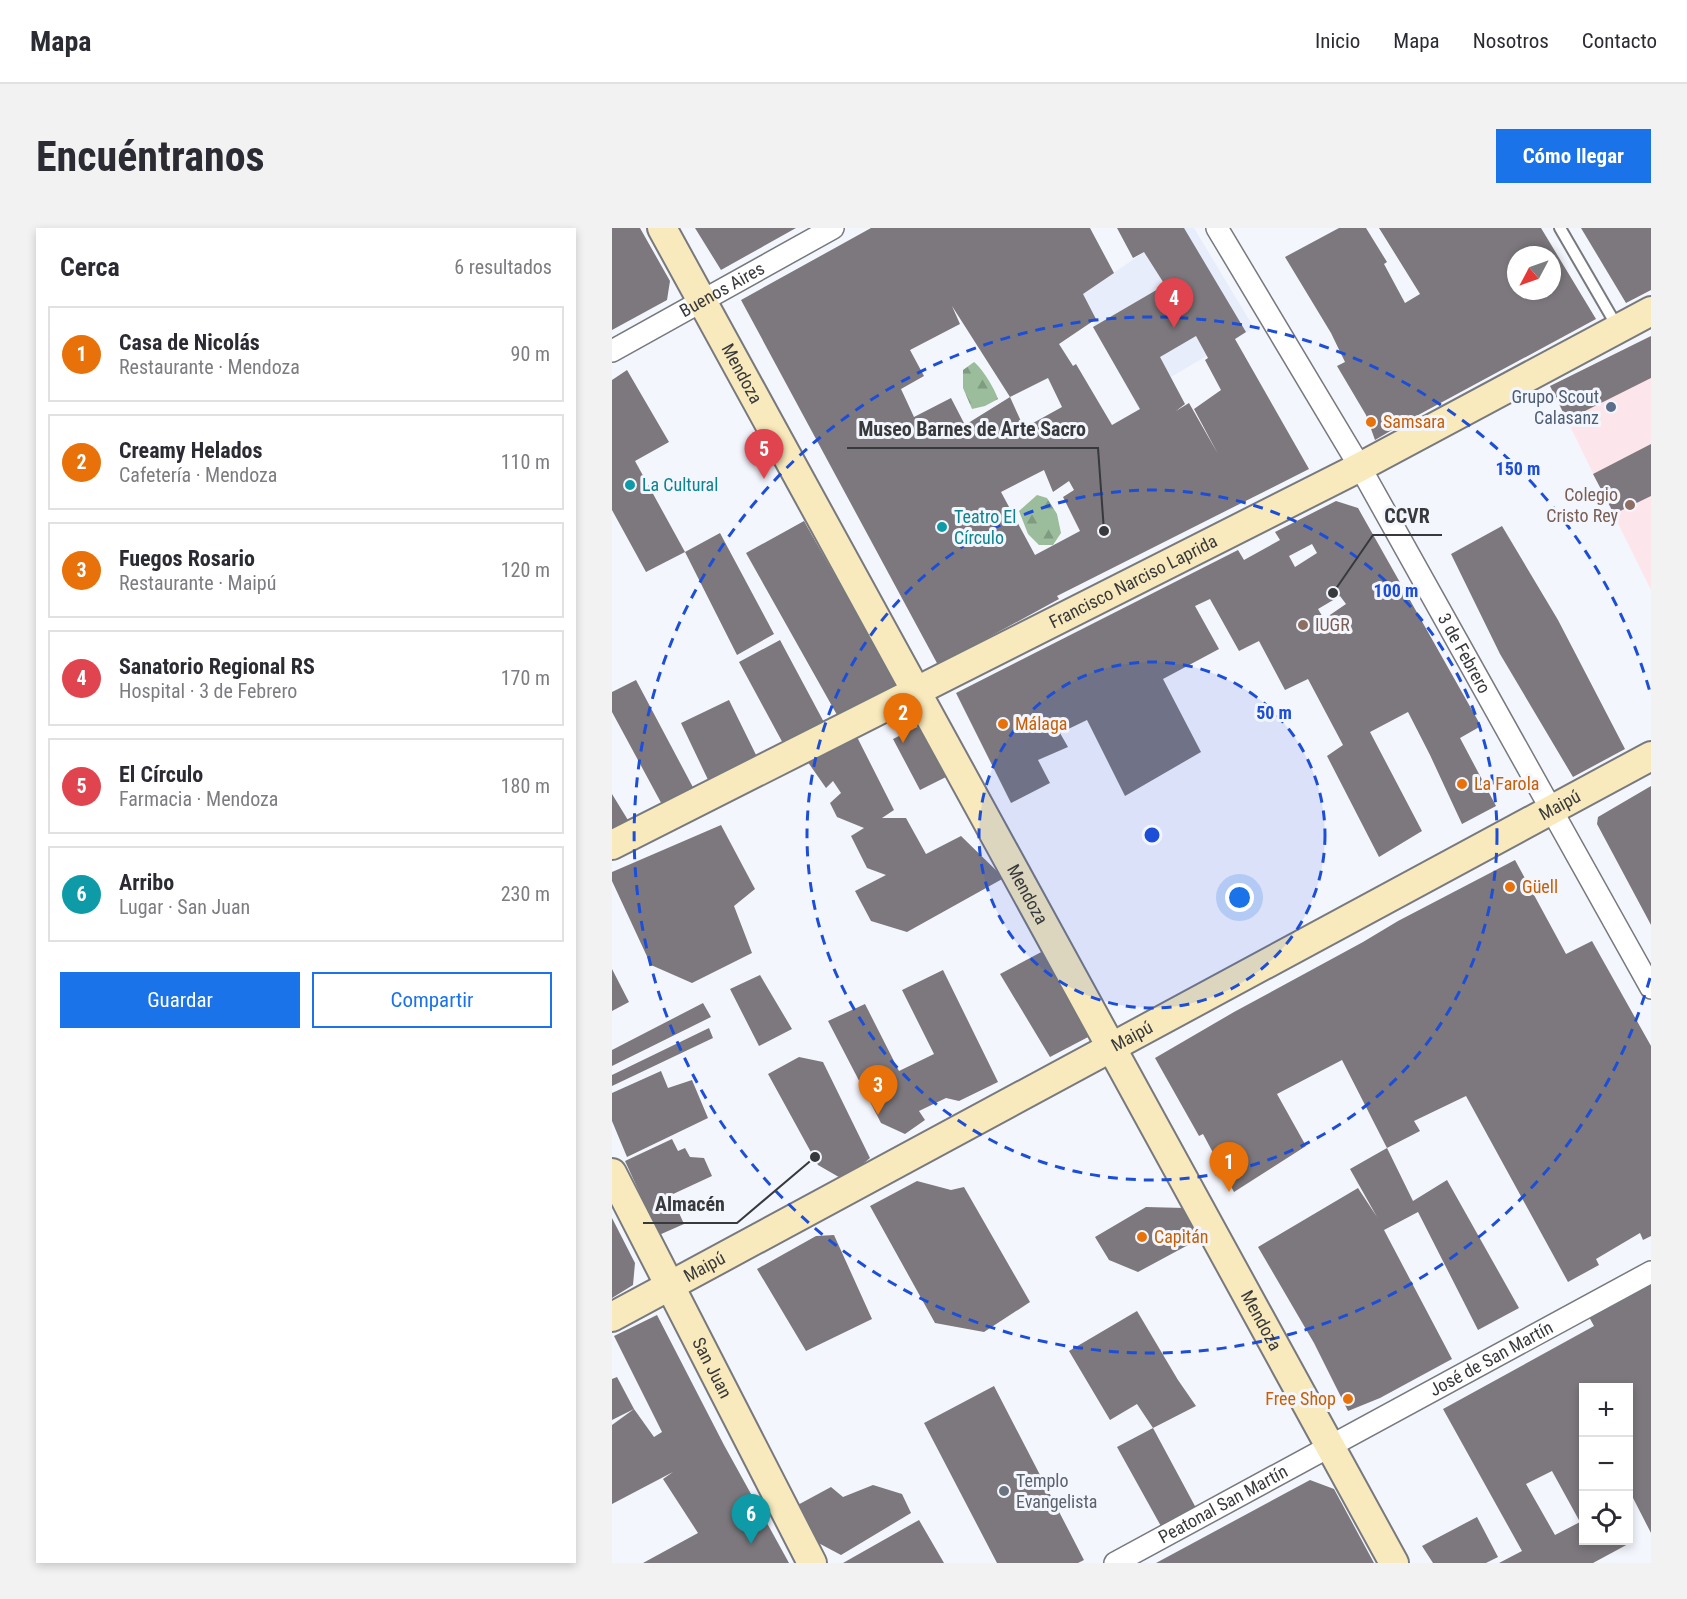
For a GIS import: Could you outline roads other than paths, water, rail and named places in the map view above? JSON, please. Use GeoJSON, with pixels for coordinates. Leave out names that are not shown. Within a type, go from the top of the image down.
{"type":"FeatureCollection","features":[{"type":"Feature","properties":{"kind":"main road","name":"Mendoza"},"geometry":{"type":"LineString","coordinates":[[662,228],[1394,1563]]}},
{"type":"Feature","properties":{"kind":"main road","name":"Francisco Narciso Laprida"},"geometry":{"type":"LineString","coordinates":[[612,845],[1360,467],[1651,311]]}},
{"type":"Feature","properties":{"kind":"main road","name":"Maipú"},"geometry":{"type":"LineString","coordinates":[[612,1317],[1651,756]]}},
{"type":"Feature","properties":{"kind":"main road","name":"San Juan"},"geometry":{"type":"LineString","coordinates":[[612,1173],[670,1286],[761,1448],[812,1563]]}},
{"type":"Feature","properties":{"kind":"street","name":"Buenos Aires"},"geometry":{"type":"LineString","coordinates":[[612,351],[833,228]]}},
{"type":"Feature","properties":{"kind":"street","name":"3 de Febrero"},"geometry":{"type":"LineString","coordinates":[[1217,228],[1360,467],[1651,988]]}},
{"type":"Feature","properties":{"kind":"street","name":"José de San Martín"},"geometry":{"type":"LineString","coordinates":[[1330,1447],[1651,1272]]}},
{"type":"Feature","properties":{"kind":"street","name":"Peatonal San Martín"},"geometry":{"type":"LineString","coordinates":[[1115,1563],[1330,1447]]}},
{"type":"Feature","properties":{"kind":"lane"},"geometry":{"type":"LineString","coordinates":[[1560,228],[1618,328]]}},
{"type":"Feature","properties":{"kind":"place","name":"Sanatorio Regional RS"},"geometry":{"type":"Point","coordinates":[1174,328]}},
{"type":"Feature","properties":{"kind":"place","name":"Grupo Scout Calasanz"},"geometry":{"type":"Point","coordinates":[1611,407]}},
{"type":"Feature","properties":{"kind":"place","name":"Samsara"},"geometry":{"type":"Point","coordinates":[1371,422]}},
{"type":"Feature","properties":{"kind":"place","name":"El Círculo"},"geometry":{"type":"Point","coordinates":[764,479]}},
{"type":"Feature","properties":{"kind":"place","name":"La Cultural"},"geometry":{"type":"Point","coordinates":[630,485]}},
{"type":"Feature","properties":{"kind":"place","name":"Colegio Cristo Rey"},"geometry":{"type":"Point","coordinates":[1630,505]}},
{"type":"Feature","properties":{"kind":"place","name":"Teatro El Círculo"},"geometry":{"type":"Point","coordinates":[942,527]}},
{"type":"Feature","properties":{"kind":"place","name":"Museo Barnes de Arte Sacro"},"geometry":{"type":"Point","coordinates":[1104,531]}},
{"type":"Feature","properties":{"kind":"place","name":"CCVR"},"geometry":{"type":"Point","coordinates":[1333,593]}},
{"type":"Feature","properties":{"kind":"place","name":"IUGR"},"geometry":{"type":"Point","coordinates":[1303,625]}},
{"type":"Feature","properties":{"kind":"place","name":"Málaga"},"geometry":{"type":"Point","coordinates":[1003,724]}},
{"type":"Feature","properties":{"kind":"place","name":"Creamy Helados"},"geometry":{"type":"Point","coordinates":[903,743]}},
{"type":"Feature","properties":{"kind":"place","name":"La Farola"},"geometry":{"type":"Point","coordinates":[1462,784]}},
{"type":"Feature","properties":{"kind":"place","name":"Güell"},"geometry":{"type":"Point","coordinates":[1510,887]}},
{"type":"Feature","properties":{"kind":"place","name":"Fuegos Rosario"},"geometry":{"type":"Point","coordinates":[878,1115]}},
{"type":"Feature","properties":{"kind":"place","name":"Almacén"},"geometry":{"type":"Point","coordinates":[815,1157]}},
{"type":"Feature","properties":{"kind":"place","name":"Casa de Nicolás"},"geometry":{"type":"Point","coordinates":[1229,1192]}},
{"type":"Feature","properties":{"kind":"place","name":"Capitán"},"geometry":{"type":"Point","coordinates":[1142,1237]}},
{"type":"Feature","properties":{"kind":"place","name":"Free Shop"},"geometry":{"type":"Point","coordinates":[1348,1399]}},
{"type":"Feature","properties":{"kind":"place","name":"Templo Evangelista"},"geometry":{"type":"Point","coordinates":[1004,1491]}},
{"type":"Feature","properties":{"kind":"place","name":"Arribo"},"geometry":{"type":"Point","coordinates":[751,1544]}}]}
